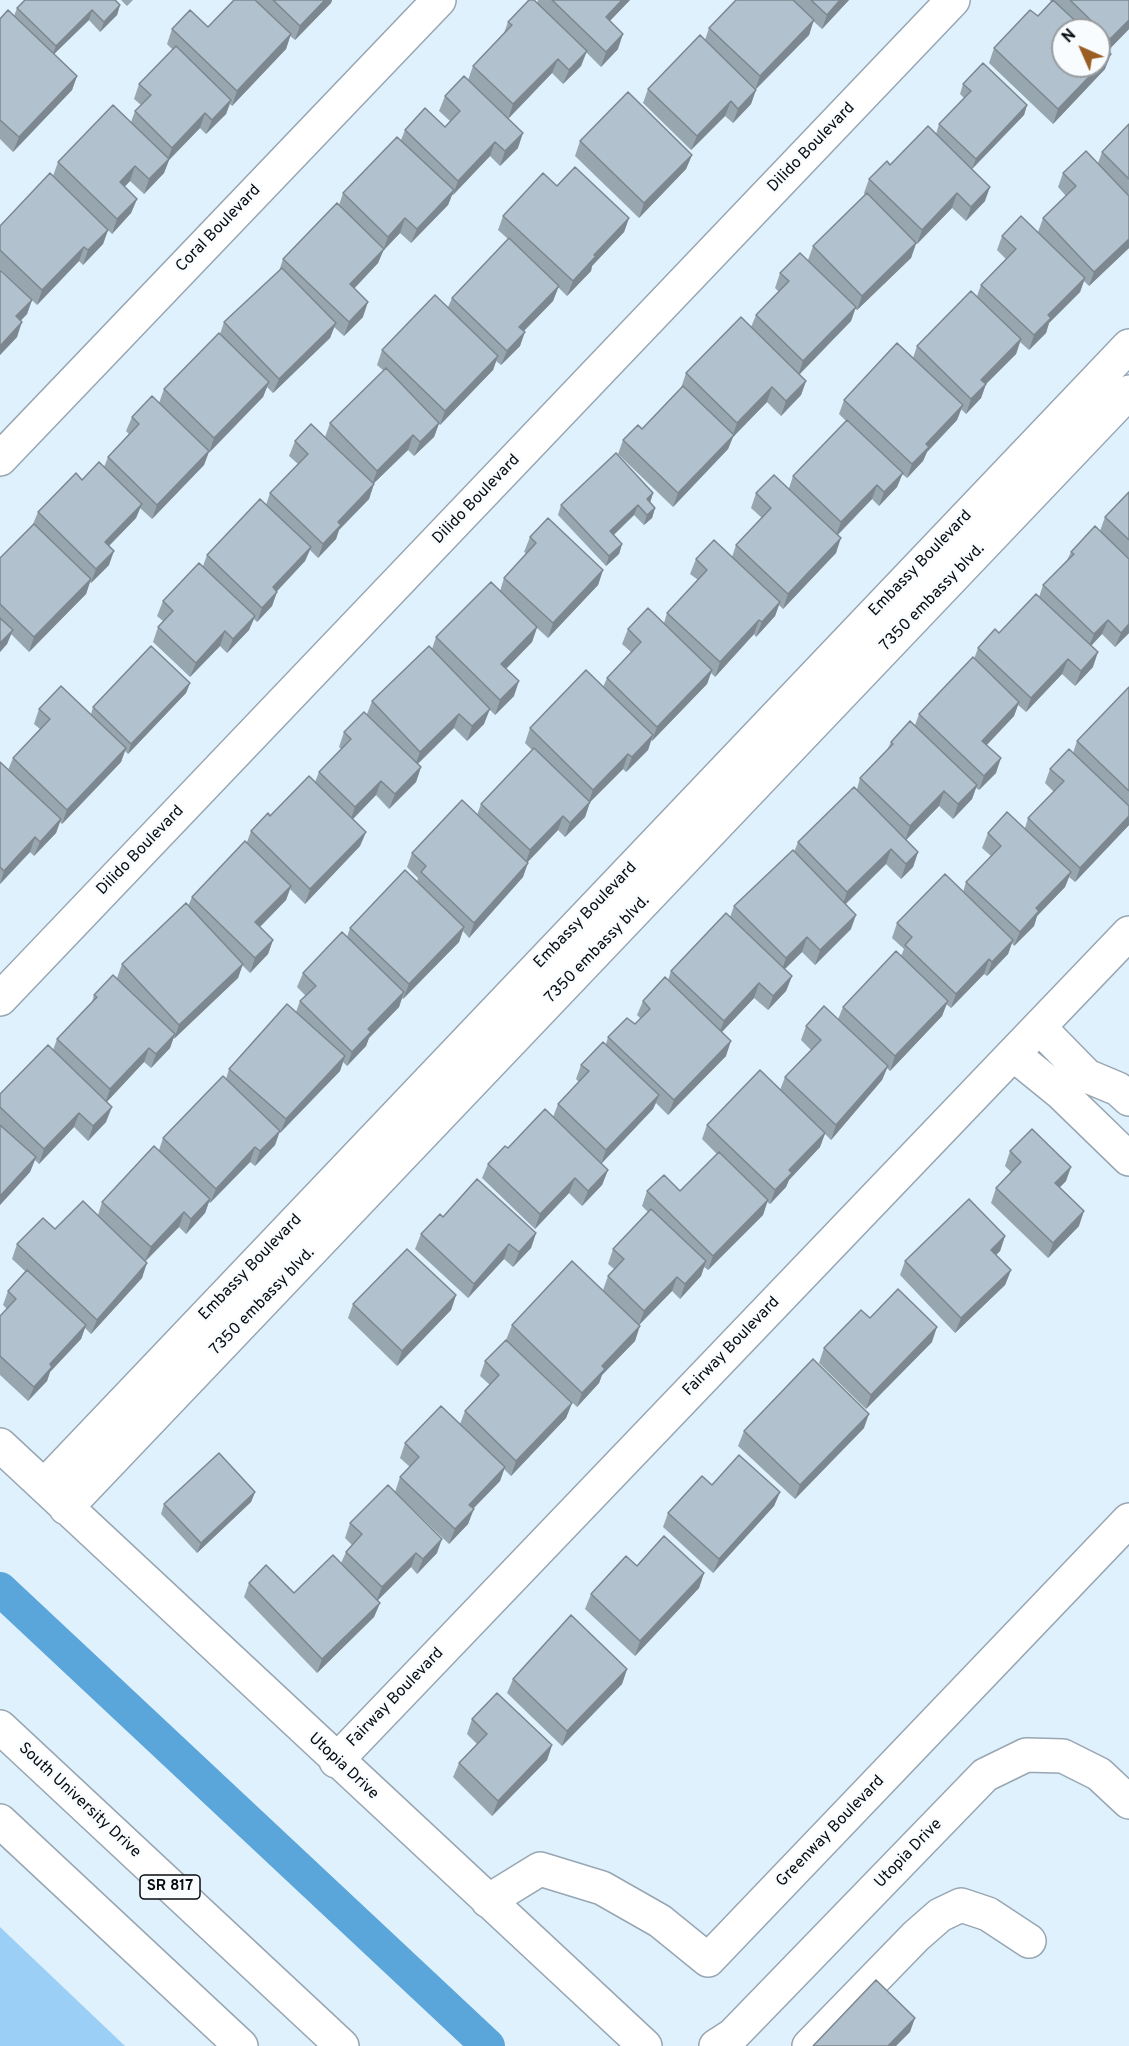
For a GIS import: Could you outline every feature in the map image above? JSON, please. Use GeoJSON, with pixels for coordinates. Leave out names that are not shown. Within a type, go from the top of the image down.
{"type":"FeatureCollection","features":[{"type":"Feature","properties":{"kind":"street","name":"Coral Boulevard"},"geometry":{"type":"LineString","coordinates":[[0,459],[439,0]]}},
{"type":"Feature","properties":{"kind":"street","name":"Dilido Boulevard"},"geometry":{"type":"LineString","coordinates":[[0,999],[953,0]]}},
{"type":"Feature","properties":{"kind":"street","name":"Embassy Boulevard"},"geometry":{"type":"LineString","coordinates":[[55,1497],[1129,346]]}},
{"type":"Feature","properties":{"kind":"street","name":"7350 embassy blvd."},"geometry":{"type":"LineString","coordinates":[[55,1497],[1129,392]]}},
{"type":"Feature","properties":{"kind":"street","name":"Fairway Boulevard"},"geometry":{"type":"LineString","coordinates":[[336,1761],[1129,933]]}},
{"type":"Feature","properties":{"kind":"street"},"geometry":{"type":"LineString","coordinates":[[1039,1027],[1087,1076],[1119,1089],[1129,1099]]}},
{"type":"Feature","properties":{"kind":"street"},"geometry":{"type":"LineString","coordinates":[[1013,1054],[1061,1093],[1129,1159]]}},
{"type":"Feature","properties":{"kind":"street","name":"Utopia Drive"},"geometry":{"type":"LineString","coordinates":[[0,1445],[336,1761],[645,2046]]}},
{"type":"Feature","properties":{"kind":"street","name":"Greenway Boulevard"},"geometry":{"type":"LineString","coordinates":[[488,1900],[540,1869],[602,1888],[660,1921],[708,1959],[1129,1520]]}},
{"type":"Feature","properties":{"kind":"street","name":"South University Drive"},"geometry":{"type":"LineString","coordinates":[[0,1727],[342,2046]]}},
{"type":"Feature","properties":{"kind":"street","name":"Utopia Drive"},"geometry":{"type":"LineString","coordinates":[[716,2046],[733,2035],[985,1775],[1026,1755],[1063,1756],[1099,1774],[1129,1802]]}},
{"type":"Feature","properties":{"kind":"street"},"geometry":{"type":"LineString","coordinates":[[0,1821],[241,2046]]}},
{"type":"Feature","properties":{"kind":"street"},"geometry":{"type":"LineString","coordinates":[[809,2046],[916,1936],[940,1915],[961,1905],[988,1914],[1029,1941]]}},
{"type":"Feature","properties":{"kind":"shaded area"},"geometry":{"type":"Polygon","coordinates":[[[0,1927],[125,2046],[0,2046],[0,1927]]]}},
{"type":"Feature","properties":{"kind":"building"},"geometry":{"type":"Polygon","coordinates":[[[25,0],[115,0],[120,5],[104,22],[92,10],[56,46],[17,8],[25,0]]]}},
{"type":"Feature","properties":{"kind":"building"},"geometry":{"type":"Polygon","coordinates":[[[234,0],[255,0],[291,34],[237,91],[172,29],[190,10],[208,27],[234,0]]]}},
{"type":"Feature","properties":{"kind":"building"},"geometry":{"type":"Polygon","coordinates":[[[273,0],[325,0],[300,26],[273,0]]]}},
{"type":"Feature","properties":{"kind":"building"},"geometry":{"type":"Polygon","coordinates":[[[529,0],[534,0],[587,51],[569,70],[558,59],[513,104],[473,66],[512,25],[508,22],[529,0]]]}},
{"type":"Feature","properties":{"kind":"building"},"geometry":{"type":"Polygon","coordinates":[[[552,0],[622,0],[606,17],[623,34],[606,52],[552,0]]]}},
{"type":"Feature","properties":{"kind":"building"},"geometry":{"type":"Polygon","coordinates":[[[736,0],[793,0],[814,20],[760,76],[709,28],[736,0]]]}},
{"type":"Feature","properties":{"kind":"building"},"geometry":{"type":"Polygon","coordinates":[[[811,0],[840,0],[827,15],[811,0]]]}},
{"type":"Feature","properties":{"kind":"building"},"geometry":{"type":"Polygon","coordinates":[[[1053,0],[1072,18],[1051,18],[1051,78],[1088,78],[1058,109],[994,48],[1030,10],[1038,16],[1053,0]]]}},
{"type":"Feature","properties":{"kind":"building"},"geometry":{"type":"Polygon","coordinates":[[[1070,0],[1129,0],[1129,20],[1111,38],[1111,18],[1088,18],[1070,0]]]}},
{"type":"Feature","properties":{"kind":"building"},"geometry":{"type":"Polygon","coordinates":[[[8,10],[77,76],[19,137],[0,120],[0,19],[8,10]]]}},
{"type":"Feature","properties":{"kind":"building"},"geometry":{"type":"Polygon","coordinates":[[[700,35],[756,90],[738,109],[731,101],[697,136],[648,89],[700,35]]]}},
{"type":"Feature","properties":{"kind":"building"},"geometry":{"type":"Polygon","coordinates":[[[176,46],[231,100],[212,120],[205,113],[172,148],[135,111],[151,95],[139,84],[176,46]]]}},
{"type":"Feature","properties":{"kind":"building"},"geometry":{"type":"Polygon","coordinates":[[[983,63],[1027,105],[976,159],[939,124],[971,91],[963,84],[983,63]]]}},
{"type":"Feature","properties":{"kind":"building"},"geometry":{"type":"Polygon","coordinates":[[[464,76],[523,133],[505,151],[495,142],[458,181],[405,130],[425,108],[445,127],[460,111],[445,96],[464,76]]]}},
{"type":"Feature","properties":{"kind":"building"},"geometry":{"type":"Polygon","coordinates":[[[628,92],[692,155],[644,203],[580,141],[628,92]]]}},
{"type":"Feature","properties":{"kind":"building"},"geometry":{"type":"Polygon","coordinates":[[[113,105],[169,159],[149,179],[135,166],[120,182],[137,199],[117,219],[58,162],[113,105]]]}},
{"type":"Feature","properties":{"kind":"building"},"geometry":{"type":"Polygon","coordinates":[[[1129,124],[1129,179],[1102,152],[1129,124]]]}},
{"type":"Feature","properties":{"kind":"building"},"geometry":{"type":"Polygon","coordinates":[[[928,126],[990,187],[971,207],[957,193],[922,230],[869,179],[887,161],[890,165],[928,126]]]}},
{"type":"Feature","properties":{"kind":"building"},"geometry":{"type":"Polygon","coordinates":[[[397,137],[454,190],[417,229],[405,218],[388,237],[343,193],[397,137]]]}},
{"type":"Feature","properties":{"kind":"building"},"geometry":{"type":"Polygon","coordinates":[[[1086,151],[1129,196],[1129,239],[1094,272],[1043,218],[1076,186],[1063,173],[1086,151]]]}},
{"type":"Feature","properties":{"kind":"building"},"geometry":{"type":"Polygon","coordinates":[[[575,167],[629,218],[573,281],[503,216],[543,173],[557,186],[575,167]]]}},
{"type":"Feature","properties":{"kind":"building"},"geometry":{"type":"Polygon","coordinates":[[[50,173],[108,230],[88,250],[84,247],[42,290],[0,250],[0,226],[50,173]]]}},
{"type":"Feature","properties":{"kind":"building"},"geometry":{"type":"Polygon","coordinates":[[[867,193],[916,243],[862,296],[813,246],[867,193]]]}},
{"type":"Feature","properties":{"kind":"building"},"geometry":{"type":"Polygon","coordinates":[[[337,203],[384,249],[350,284],[368,302],[349,322],[283,259],[337,203]]]}},
{"type":"Feature","properties":{"kind":"building"},"geometry":{"type":"Polygon","coordinates":[[[1021,216],[1085,278],[1048,315],[1051,318],[1034,335],[981,285],[1016,249],[1002,236],[1021,216]]]}},
{"type":"Feature","properties":{"kind":"building"},"geometry":{"type":"Polygon","coordinates":[[[509,238],[559,286],[519,327],[525,332],[507,351],[452,298],[509,238]]]}},
{"type":"Feature","properties":{"kind":"building"},"geometry":{"type":"Polygon","coordinates":[[[800,253],[856,307],[803,361],[756,315],[789,281],[780,273],[800,253]]]}},
{"type":"Feature","properties":{"kind":"building"},"geometry":{"type":"Polygon","coordinates":[[[282,268],[336,323],[279,379],[224,322],[282,268]]]}},
{"type":"Feature","properties":{"kind":"building"},"geometry":{"type":"Polygon","coordinates":[[[0,270],[32,300],[16,316],[22,322],[0,346],[0,270]]]}},
{"type":"Feature","properties":{"kind":"building"},"geometry":{"type":"Polygon","coordinates":[[[971,291],[1021,339],[981,380],[986,384],[971,399],[917,346],[971,291]]]}},
{"type":"Feature","properties":{"kind":"building"},"geometry":{"type":"Polygon","coordinates":[[[435,295],[498,356],[445,411],[382,350],[435,295]]]}},
{"type":"Feature","properties":{"kind":"building"},"geometry":{"type":"Polygon","coordinates":[[[741,317],[806,381],[786,401],[772,387],[737,423],[686,373],[741,317]]]}},
{"type":"Feature","properties":{"kind":"building"},"geometry":{"type":"Polygon","coordinates":[[[219,333],[269,382],[214,438],[164,389],[219,333]]]}},
{"type":"Feature","properties":{"kind":"building"},"geometry":{"type":"Polygon","coordinates":[[[897,343],[963,405],[926,444],[929,447],[912,464],[844,400],[897,343]]]}},
{"type":"Feature","properties":{"kind":"building"},"geometry":{"type":"Polygon","coordinates":[[[386,368],[439,423],[420,442],[413,435],[377,471],[330,423],[386,368]]]}},
{"type":"Feature","properties":{"kind":"building"},"geometry":{"type":"Polygon","coordinates":[[[683,386],[734,435],[678,493],[623,440],[638,425],[642,429],[683,386]]]}},
{"type":"Feature","properties":{"kind":"building"},"geometry":{"type":"Polygon","coordinates":[[[152,396],[209,451],[157,505],[108,457],[139,424],[132,417],[152,396]]]}},
{"type":"Feature","properties":{"kind":"building"},"geometry":{"type":"Polygon","coordinates":[[[847,420],[903,473],[884,492],[877,485],[841,522],[793,476],[847,420]]]}},
{"type":"Feature","properties":{"kind":"building"},"geometry":{"type":"Polygon","coordinates":[[[311,424],[374,484],[338,522],[341,525],[323,544],[270,493],[308,454],[295,441],[311,424]]]}},
{"type":"Feature","properties":{"kind":"building"},"geometry":{"type":"Polygon","coordinates":[[[616,453],[653,493],[647,499],[655,508],[647,515],[638,505],[610,531],[622,544],[609,556],[561,505],[616,453]]]}},
{"type":"Feature","properties":{"kind":"building"},"geometry":{"type":"Polygon","coordinates":[[[99,462],[142,504],[105,542],[114,551],[96,569],[38,512],[76,473],[82,480],[99,462]]]}},
{"type":"Feature","properties":{"kind":"building"},"geometry":{"type":"Polygon","coordinates":[[[774,475],[841,538],[788,594],[736,545],[771,508],[756,493],[774,475]]]}},
{"type":"Feature","properties":{"kind":"building"},"geometry":{"type":"Polygon","coordinates":[[[1129,492],[1129,540],[1105,517],[1129,492]]]}},
{"type":"Feature","properties":{"kind":"building"},"geometry":{"type":"Polygon","coordinates":[[[260,499],[311,547],[273,587],[277,592],[262,608],[207,555],[260,499]]]}},
{"type":"Feature","properties":{"kind":"building"},"geometry":{"type":"Polygon","coordinates":[[[548,518],[603,570],[553,623],[504,578],[536,543],[530,537],[548,518]]]}},
{"type":"Feature","properties":{"kind":"building"},"geometry":{"type":"Polygon","coordinates":[[[34,524],[91,579],[34,637],[0,604],[0,558],[34,524]]]}},
{"type":"Feature","properties":{"kind":"building"},"geometry":{"type":"Polygon","coordinates":[[[1095,526],[1129,559],[1129,624],[1121,633],[1108,620],[1094,634],[1043,585],[1074,554],[1071,552],[1095,526]]]}},
{"type":"Feature","properties":{"kind":"building"},"geometry":{"type":"Polygon","coordinates":[[[714,540],[780,602],[762,622],[759,620],[720,662],[667,613],[707,570],[696,559],[714,540]]]}},
{"type":"Feature","properties":{"kind":"building"},"geometry":{"type":"Polygon","coordinates":[[[199,563],[255,616],[233,639],[225,631],[196,663],[158,627],[173,611],[163,601],[199,563]]]}},
{"type":"Feature","properties":{"kind":"building"},"geometry":{"type":"Polygon","coordinates":[[[491,582],[537,627],[501,664],[519,681],[500,700],[436,637],[491,582]]]}},
{"type":"Feature","properties":{"kind":"building"},"geometry":{"type":"Polygon","coordinates":[[[1036,594],[1098,652],[1081,671],[1068,659],[1031,698],[978,648],[995,629],[999,633],[1036,594]]]}},
{"type":"Feature","properties":{"kind":"building"},"geometry":{"type":"Polygon","coordinates":[[[648,608],[712,670],[657,727],[607,678],[641,642],[628,629],[648,608]]]}},
{"type":"Feature","properties":{"kind":"building"},"geometry":{"type":"Polygon","coordinates":[[[0,618],[13,630],[0,643],[0,618]]]}},
{"type":"Feature","properties":{"kind":"building"},"geometry":{"type":"Polygon","coordinates":[[[151,646],[190,683],[131,744],[93,707],[151,646]]]}},
{"type":"Feature","properties":{"kind":"building"},"geometry":{"type":"Polygon","coordinates":[[[429,646],[490,709],[472,726],[459,714],[420,752],[372,701],[429,646]]]}},
{"type":"Feature","properties":{"kind":"building"},"geometry":{"type":"Polygon","coordinates":[[[973,657],[1019,702],[982,741],[1001,758],[984,776],[919,714],[973,657]]]}},
{"type":"Feature","properties":{"kind":"building"},"geometry":{"type":"Polygon","coordinates":[[[586,670],[653,735],[632,757],[628,754],[593,790],[530,728],[586,670]]]}},
{"type":"Feature","properties":{"kind":"building"},"geometry":{"type":"Polygon","coordinates":[[[61,686],[126,748],[67,810],[13,758],[50,719],[39,709],[61,686]]]}},
{"type":"Feature","properties":{"kind":"building"},"geometry":{"type":"Polygon","coordinates":[[[1129,687],[1129,791],[1077,741],[1129,687]]]}},
{"type":"Feature","properties":{"kind":"building"},"geometry":{"type":"Polygon","coordinates":[[[364,712],[421,767],[395,794],[381,781],[355,807],[319,772],[351,739],[344,732],[364,712]]]}},
{"type":"Feature","properties":{"kind":"building"},"geometry":{"type":"Polygon","coordinates":[[[910,721],[977,785],[958,804],[944,791],[910,826],[860,778],[893,744],[891,742],[910,721]]]}},
{"type":"Feature","properties":{"kind":"building"},"geometry":{"type":"Polygon","coordinates":[[[534,748],[590,802],[570,823],[563,816],[530,850],[481,804],[534,748]]]}},
{"type":"Feature","properties":{"kind":"building"},"geometry":{"type":"Polygon","coordinates":[[[1069,749],[1129,806],[1129,816],[1080,868],[1028,818],[1064,781],[1050,769],[1069,749]]]}},
{"type":"Feature","properties":{"kind":"building"},"geometry":{"type":"Polygon","coordinates":[[[0,762],[61,819],[40,842],[35,837],[4,871],[0,867],[0,762]]]}},
{"type":"Feature","properties":{"kind":"building"},"geometry":{"type":"Polygon","coordinates":[[[309,776],[366,832],[310,889],[251,831],[268,813],[270,816],[309,776]]]}},
{"type":"Feature","properties":{"kind":"building"},"geometry":{"type":"Polygon","coordinates":[[[854,787],[918,852],[906,864],[891,849],[847,892],[798,842],[854,787]]]}},
{"type":"Feature","properties":{"kind":"building"},"geometry":{"type":"Polygon","coordinates":[[[462,800],[528,863],[474,923],[421,872],[426,866],[412,853],[462,800]]]}},
{"type":"Feature","properties":{"kind":"building"},"geometry":{"type":"Polygon","coordinates":[[[1007,812],[1071,872],[1036,908],[1039,911],[1020,932],[966,882],[1001,846],[988,833],[1007,812]]]}},
{"type":"Feature","properties":{"kind":"building"},"geometry":{"type":"Polygon","coordinates":[[[245,841],[291,886],[255,922],[273,940],[255,958],[192,897],[245,841]]]}},
{"type":"Feature","properties":{"kind":"building"},"geometry":{"type":"Polygon","coordinates":[[[793,850],[856,915],[820,950],[807,937],[786,958],[734,906],[793,850]]]}},
{"type":"Feature","properties":{"kind":"building"},"geometry":{"type":"Polygon","coordinates":[[[405,870],[464,927],[409,984],[350,928],[405,870]]]}},
{"type":"Feature","properties":{"kind":"building"},"geometry":{"type":"Polygon","coordinates":[[[945,874],[1013,940],[992,962],[989,959],[956,994],[905,945],[912,937],[897,923],[945,874]]]}},
{"type":"Feature","properties":{"kind":"building"},"geometry":{"type":"Polygon","coordinates":[[[186,903],[243,964],[179,1025],[122,964],[186,903]]]}},
{"type":"Feature","properties":{"kind":"building"},"geometry":{"type":"Polygon","coordinates":[[[726,913],[792,976],[773,996],[759,983],[724,1021],[671,971],[726,913]]]}},
{"type":"Feature","properties":{"kind":"building"},"geometry":{"type":"Polygon","coordinates":[[[342,932],[404,992],[368,1029],[371,1032],[352,1052],[300,1001],[316,986],[303,973],[342,932]]]}},
{"type":"Feature","properties":{"kind":"building"},"geometry":{"type":"Polygon","coordinates":[[[896,951],[948,1001],[895,1056],[843,1007],[896,951]]]}},
{"type":"Feature","properties":{"kind":"building"},"geometry":{"type":"Polygon","coordinates":[[[113,975],[175,1034],[156,1054],[149,1048],[110,1089],[57,1039],[97,997],[94,995],[113,975]]]}},
{"type":"Feature","properties":{"kind":"building"},"geometry":{"type":"Polygon","coordinates":[[[665,977],[731,1041],[674,1100],[608,1037],[627,1018],[635,1024],[650,1009],[643,1001],[665,977]]]}},
{"type":"Feature","properties":{"kind":"building"},"geometry":{"type":"Polygon","coordinates":[[[287,1004],[345,1056],[286,1119],[229,1069],[287,1004]]]}},
{"type":"Feature","properties":{"kind":"building"},"geometry":{"type":"Polygon","coordinates":[[[824,1006],[888,1066],[836,1125],[785,1077],[821,1040],[806,1026],[824,1006]]]}},
{"type":"Feature","properties":{"kind":"building"},"geometry":{"type":"Polygon","coordinates":[[[603,1042],[659,1095],[606,1150],[558,1104],[589,1071],[581,1065],[603,1042]]]}},
{"type":"Feature","properties":{"kind":"building"},"geometry":{"type":"Polygon","coordinates":[[[48,1045],[112,1107],[93,1126],[79,1113],[44,1149],[0,1107],[0,1094],[48,1045]]]}},
{"type":"Feature","properties":{"kind":"building"},"geometry":{"type":"Polygon","coordinates":[[[760,1070],[825,1133],[789,1170],[792,1173],[775,1190],[707,1125],[760,1070]]]}},
{"type":"Feature","properties":{"kind":"building"},"geometry":{"type":"Polygon","coordinates":[[[223,1076],[280,1131],[260,1151],[255,1147],[216,1189],[163,1138],[223,1076]]]}},
{"type":"Feature","properties":{"kind":"building"},"geometry":{"type":"Polygon","coordinates":[[[545,1109],[608,1170],[588,1191],[575,1178],[540,1214],[488,1164],[505,1146],[508,1148],[545,1109]]]}},
{"type":"Feature","properties":{"kind":"building"},"geometry":{"type":"Polygon","coordinates":[[[0,1125],[36,1157],[0,1196],[0,1125]]]}},
{"type":"Feature","properties":{"kind":"building"},"geometry":{"type":"Polygon","coordinates":[[[1032,1129],[1071,1167],[1055,1183],[1084,1211],[1053,1243],[996,1188],[1021,1162],[1010,1151],[1032,1129]]]}},
{"type":"Feature","properties":{"kind":"building"},"geometry":{"type":"Polygon","coordinates":[[[154,1146],[210,1199],[191,1219],[184,1212],[151,1247],[102,1202],[154,1146]]]}},
{"type":"Feature","properties":{"kind":"building"},"geometry":{"type":"Polygon","coordinates":[[[719,1152],[768,1200],[713,1256],[647,1191],[664,1175],[680,1191],[719,1152]]]}},
{"type":"Feature","properties":{"kind":"building"},"geometry":{"type":"Polygon","coordinates":[[[477,1179],[536,1233],[519,1252],[509,1244],[474,1284],[421,1234],[440,1214],[443,1217],[477,1179]]]}},
{"type":"Feature","properties":{"kind":"building"},"geometry":{"type":"Polygon","coordinates":[[[969,1199],[1005,1236],[991,1250],[1011,1270],[961,1318],[905,1261],[969,1199]]]}},
{"type":"Feature","properties":{"kind":"building"},"geometry":{"type":"Polygon","coordinates":[[[83,1201],[147,1263],[97,1320],[17,1244],[43,1218],[55,1229],[83,1201]]]}},
{"type":"Feature","properties":{"kind":"building"},"geometry":{"type":"Polygon","coordinates":[[[651,1209],[706,1261],[685,1284],[677,1277],[644,1311],[608,1276],[624,1259],[613,1249],[651,1209]]]}},
{"type":"Feature","properties":{"kind":"building"},"geometry":{"type":"Polygon","coordinates":[[[407,1249],[456,1295],[402,1351],[353,1304],[407,1249]]]}},
{"type":"Feature","properties":{"kind":"building"},"geometry":{"type":"Polygon","coordinates":[[[572,1261],[640,1326],[602,1366],[605,1369],[582,1393],[512,1325],[572,1261]]]}},
{"type":"Feature","properties":{"kind":"building"},"geometry":{"type":"Polygon","coordinates":[[[27,1270],[86,1325],[50,1364],[52,1367],[34,1387],[0,1356],[0,1316],[16,1299],[8,1291],[27,1270]]]}},
{"type":"Feature","properties":{"kind":"building"},"geometry":{"type":"Polygon","coordinates":[[[898,1289],[937,1327],[871,1395],[824,1348],[861,1310],[870,1318],[898,1289]]]}},
{"type":"Feature","properties":{"kind":"building"},"geometry":{"type":"Polygon","coordinates":[[[506,1340],[572,1403],[516,1461],[465,1411],[499,1375],[485,1361],[506,1340]]]}},
{"type":"Feature","properties":{"kind":"building"},"geometry":{"type":"Polygon","coordinates":[[[813,1359],[869,1414],[800,1485],[744,1431],[813,1359]]]}},
{"type":"Feature","properties":{"kind":"building"},"geometry":{"type":"Polygon","coordinates":[[[441,1406],[505,1467],[469,1505],[474,1509],[455,1529],[400,1477],[419,1457],[405,1443],[441,1406]]]}},
{"type":"Feature","properties":{"kind":"building"},"geometry":{"type":"Polygon","coordinates":[[[219,1453],[255,1492],[201,1543],[164,1504],[219,1453]]]}},
{"type":"Feature","properties":{"kind":"building"},"geometry":{"type":"Polygon","coordinates":[[[739,1455],[780,1492],[719,1559],[668,1513],[702,1476],[712,1485],[739,1455]]]}},
{"type":"Feature","properties":{"kind":"building"},"geometry":{"type":"Polygon","coordinates":[[[388,1485],[442,1539],[423,1559],[416,1553],[382,1587],[346,1552],[362,1534],[350,1523],[388,1485]]]}},
{"type":"Feature","properties":{"kind":"building"},"geometry":{"type":"Polygon","coordinates":[[[664,1536],[704,1573],[640,1641],[591,1594],[626,1556],[637,1566],[664,1536]]]}},
{"type":"Feature","properties":{"kind":"building"},"geometry":{"type":"Polygon","coordinates":[[[333,1555],[380,1603],[322,1659],[249,1583],[266,1565],[294,1593],[333,1555]]]}},
{"type":"Feature","properties":{"kind":"building"},"geometry":{"type":"Polygon","coordinates":[[[571,1615],[627,1669],[567,1731],[513,1679],[571,1615]]]}},
{"type":"Feature","properties":{"kind":"building"},"geometry":{"type":"Polygon","coordinates":[[[497,1693],[552,1745],[498,1801],[459,1763],[487,1734],[472,1719],[497,1693]]]}},
{"type":"Feature","properties":{"kind":"building"},"geometry":{"type":"Polygon","coordinates":[[[876,1980],[915,2018],[888,2046],[813,2046],[876,1980]]]}},
{"type":"Feature","properties":{"kind":"waterway"},"geometry":{"type":"LineString","coordinates":[[0,1589],[488,2046]]}}]}
